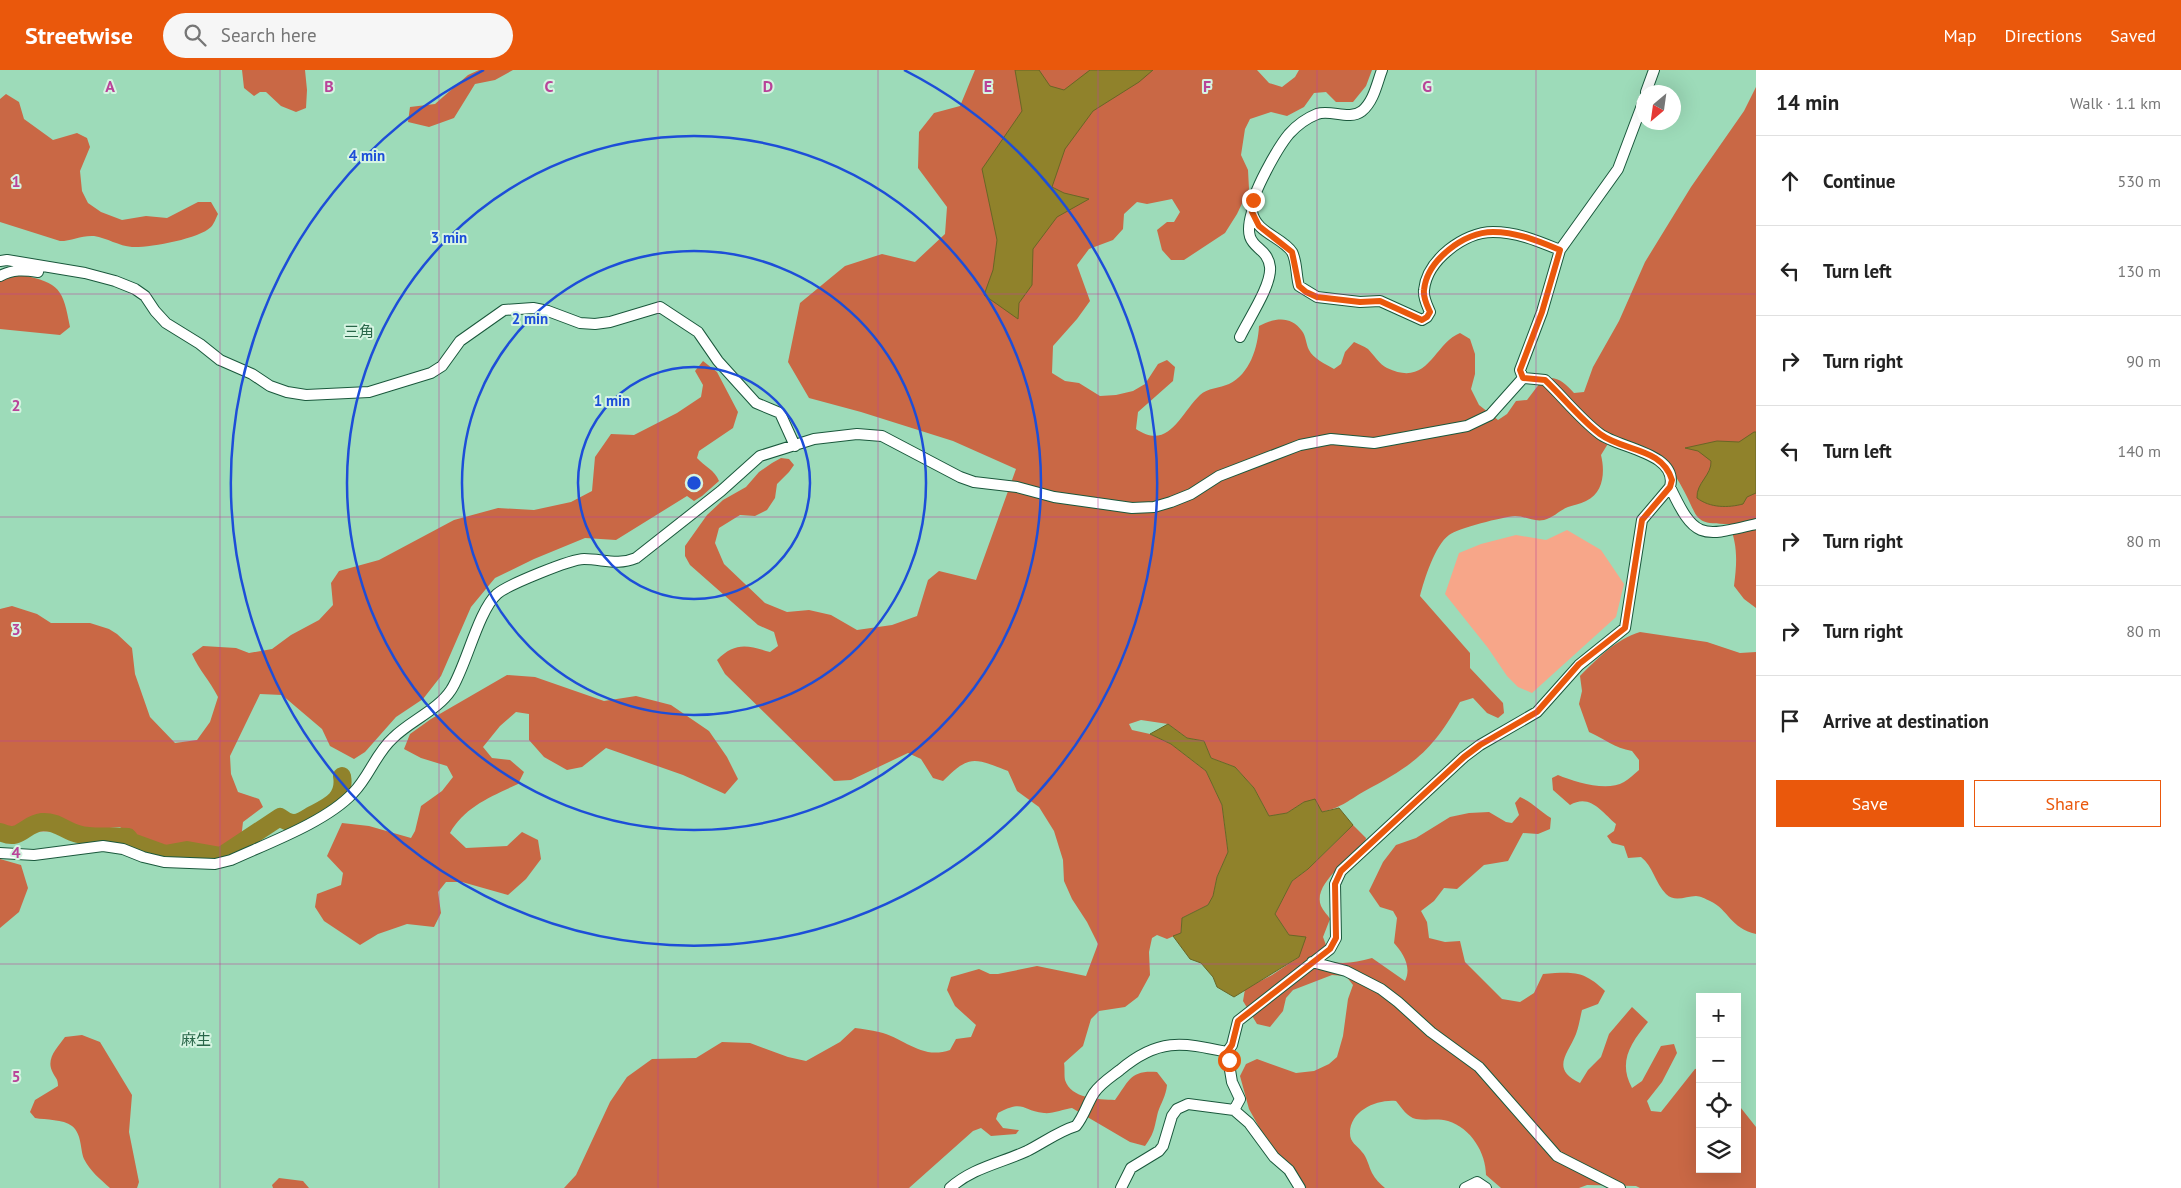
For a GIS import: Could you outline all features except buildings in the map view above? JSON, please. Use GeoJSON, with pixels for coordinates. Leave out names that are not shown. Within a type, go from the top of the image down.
{"type":"FeatureCollection","features":[{"type":"Feature","properties":{"kind":"street"},"geometry":{"type":"LineString","coordinates":[[1240,337],[1260,298],[1269,273],[1270,266],[1267,260],[1250,238],[1248,224],[1253,200],[1268,168],[1290,133],[1308,118],[1320,113],[1354,115],[1361,111],[1373,95],[1382,70]]}},
{"type":"Feature","properties":{"kind":"street"},"geometry":{"type":"LineString","coordinates":[[1649,85],[1654,70]]}},
{"type":"Feature","properties":{"kind":"street"},"geometry":{"type":"LineString","coordinates":[[1523,378],[1520,370],[1542,312],[1560,250],[1618,169],[1636,121]]}},
{"type":"Feature","properties":{"kind":"street"},"geometry":{"type":"LineString","coordinates":[[1252,212],[1259,226],[1292,252],[1299,286],[1306,292],[1326,298],[1360,302],[1380,301],[1422,320],[1430,312],[1423,291],[1426,282],[1434,266],[1445,253],[1459,243],[1476,235],[1492,232],[1518,234],[1560,250]]}},
{"type":"Feature","properties":{"kind":"street"},"geometry":{"type":"LineString","coordinates":[[0,261],[8,260],[76,272],[115,281],[135,289],[146,296],[155,311],[166,323],[200,344],[220,360],[252,374],[270,386],[287,392],[306,395],[369,392],[431,373],[442,366],[460,341],[504,310],[533,308],[548,311],[580,323],[595,324],[610,322],[660,307],[698,332],[718,361],[756,402],[780,413],[795,446]]}},
{"type":"Feature","properties":{"kind":"street"},"geometry":{"type":"LineString","coordinates":[[0,276],[8,271],[18,270],[68,276],[76,272]]}},
{"type":"Feature","properties":{"kind":"street"},"geometry":{"type":"LineString","coordinates":[[0,852],[34,855],[108,847],[164,862],[215,864],[231,860],[329,814],[354,792],[391,739],[444,699],[451,690],[485,612],[497,594],[569,561],[584,559],[601,562],[627,562],[636,558],[721,491],[760,456],[832,436],[857,434],[882,436],[960,478],[974,482],[1017,486],[1064,498],[1132,508],[1154,507],[1191,494],[1219,476],[1300,445],[1331,439],[1374,443],[1467,426],[1490,415],[1523,378]]}},
{"type":"Feature","properties":{"kind":"street"},"geometry":{"type":"LineString","coordinates":[[1234,1110],[1240,1100],[1232,1082],[1227,1052],[1232,1045],[1238,1021],[1330,949],[1336,938],[1335,884],[1341,871],[1464,757],[1480,745],[1537,712],[1579,664],[1625,628],[1642,520],[1670,487],[1672,480],[1670,474],[1661,461],[1601,435],[1545,380],[1523,378]]}},
{"type":"Feature","properties":{"kind":"street"},"geometry":{"type":"LineString","coordinates":[[1670,487],[1684,516],[1697,528],[1705,532],[1715,532],[1756,524]]}},
{"type":"Feature","properties":{"kind":"street"},"geometry":{"type":"LineString","coordinates":[[1312,962],[1346,971],[1381,989],[1392,997],[1431,1032],[1479,1067],[1557,1156],[1620,1188]]}},
{"type":"Feature","properties":{"kind":"street"},"geometry":{"type":"LineString","coordinates":[[950,1188],[968,1175],[1014,1157],[1076,1126],[1082,1119],[1089,1101],[1101,1084],[1136,1056],[1152,1048],[1182,1044],[1197,1045],[1227,1052]]}},
{"type":"Feature","properties":{"kind":"street"},"geometry":{"type":"LineString","coordinates":[[1121,1188],[1131,1168],[1152,1156],[1163,1146],[1172,1116],[1177,1109],[1188,1104],[1234,1110],[1249,1123],[1274,1157],[1289,1170],[1300,1188]]}},
{"type":"Feature","properties":{"kind":"street"},"geometry":{"type":"LineString","coordinates":[[1464,1188],[1477,1182],[1486,1188]]}},
{"type":"Feature","properties":{"kind":"shaded area"},"geometry":{"type":"Polygon","coordinates":[[[242,70],[305,70],[306,108],[296,112],[281,106],[266,92],[260,92],[254,96],[244,88],[242,70]]]}},
{"type":"Feature","properties":{"kind":"shaded area"},"geometry":{"type":"Polygon","coordinates":[[[479,70],[513,70],[495,80],[475,84],[454,118],[429,127],[408,122],[410,107],[435,104],[468,75],[479,70]]]}},
{"type":"Feature","properties":{"kind":"shaded area"},"geometry":{"type":"Polygon","coordinates":[[[975,70],[1257,70],[1269,83],[1282,87],[1295,77],[1299,70],[1372,70],[1366,86],[1353,102],[1336,102],[1326,92],[1314,93],[1304,107],[1287,116],[1271,112],[1250,119],[1245,129],[1241,155],[1248,170],[1249,189],[1225,233],[1184,260],[1171,260],[1162,250],[1157,230],[1167,222],[1174,222],[1180,212],[1172,199],[1147,204],[1137,202],[1124,214],[1123,229],[1113,240],[1089,249],[1077,265],[1090,301],[1053,346],[1052,373],[1065,381],[1079,383],[1100,396],[1116,395],[1133,391],[1145,384],[1158,364],[1167,360],[1175,367],[1173,381],[1138,412],[1136,429],[1147,435],[1157,436],[1173,427],[1200,395],[1210,389],[1229,384],[1242,374],[1255,351],[1259,326],[1276,320],[1288,320],[1298,326],[1313,356],[1334,369],[1341,364],[1345,352],[1354,342],[1368,349],[1387,368],[1401,373],[1412,373],[1421,369],[1451,338],[1460,333],[1470,339],[1475,354],[1475,374],[1471,389],[1479,405],[1498,420],[1507,414],[1516,401],[1527,400],[1543,379],[1557,379],[1574,393],[1584,392],[1593,367],[1619,321],[1645,262],[1691,187],[1744,111],[1756,87],[1756,608],[1744,599],[1734,586],[1736,554],[1729,524],[1709,523],[1703,521],[1695,514],[1666,461],[1609,442],[1601,455],[1602,481],[1592,497],[1584,502],[1565,508],[1544,520],[1515,516],[1461,529],[1444,540],[1431,563],[1420,596],[1470,653],[1470,668],[1503,703],[1504,713],[1498,718],[1487,713],[1473,698],[1460,702],[1440,734],[1430,746],[1395,774],[1344,804],[1329,810],[1322,812],[1304,802],[1287,813],[1269,816],[1254,788],[1235,767],[1211,758],[1204,741],[1187,738],[1168,724],[1141,720],[1129,724],[1132,730],[1150,734],[1171,744],[1206,771],[1222,805],[1228,852],[1217,877],[1213,897],[1208,905],[1182,918],[1181,933],[1167,939],[1157,935],[1152,938],[1149,952],[1150,975],[1138,997],[1125,1007],[1099,1011],[1091,1019],[1083,1046],[1064,1063],[1065,1080],[1073,1091],[1086,1097],[1101,1099],[1115,1100],[1131,1078],[1141,1073],[1157,1072],[1167,1085],[1155,1126],[1145,1146],[1130,1142],[1072,1108],[1047,1113],[1018,1106],[998,1113],[996,1119],[1003,1128],[1019,1130],[1016,1134],[991,1136],[981,1128],[973,1131],[909,1188],[564,1188],[576,1175],[610,1102],[627,1077],[652,1059],[696,1058],[722,1042],[750,1043],[788,1057],[806,1061],[840,1042],[855,1028],[888,1035],[913,1047],[930,1052],[950,1050],[956,1039],[971,1037],[976,1025],[955,1006],[947,990],[951,977],[979,969],[990,974],[998,974],[1037,966],[1086,976],[1098,944],[1072,899],[1064,881],[1063,860],[1054,831],[1039,807],[1017,791],[1008,771],[980,761],[973,761],[960,766],[943,781],[933,778],[921,759],[908,753],[851,780],[834,781],[725,674],[717,660],[730,650],[742,647],[770,652],[778,646],[774,632],[758,625],[690,565],[685,556],[685,546],[707,515],[723,500],[746,487],[759,472],[781,458],[789,459],[794,465],[777,484],[775,498],[767,510],[755,516],[740,515],[719,528],[715,543],[724,564],[765,603],[787,612],[809,610],[831,615],[857,630],[892,625],[917,616],[928,580],[939,571],[976,580],[1016,469],[953,441],[809,398],[788,362],[800,303],[845,266],[882,254],[915,262],[945,234],[947,207],[918,168],[919,132],[934,113],[960,106],[975,70]]]}},
{"type":"Feature","properties":{"kind":"shaded area"},"geometry":{"type":"Polygon","coordinates":[[[1015,70],[1039,70],[1050,86],[1064,90],[1090,70],[1153,70],[1139,82],[1093,111],[1065,149],[1052,187],[1064,193],[1089,199],[1057,217],[1033,249],[1032,285],[1019,303],[1018,319],[984,295],[993,270],[997,240],[982,169],[1022,111],[1015,70]]]}},
{"type":"Feature","properties":{"kind":"shaded area"},"geometry":{"type":"Polygon","coordinates":[[[6,94],[19,102],[24,119],[53,140],[77,133],[87,138],[90,147],[80,171],[82,191],[88,203],[101,212],[122,220],[146,216],[167,218],[198,202],[211,202],[218,214],[213,224],[205,231],[185,239],[132,247],[94,236],[60,241],[0,222],[0,99],[6,94]]]}},
{"type":"Feature","properties":{"kind":"shaded area"},"geometry":{"type":"Polygon","coordinates":[[[22,275],[45,281],[58,290],[62,296],[70,327],[60,335],[0,329],[0,280],[6,277],[22,275]]]}},
{"type":"Feature","properties":{"kind":"shaded area"},"geometry":{"type":"Polygon","coordinates":[[[703,361],[717,372],[738,412],[733,428],[699,451],[697,458],[712,471],[719,481],[694,501],[687,496],[616,540],[585,538],[534,559],[495,578],[471,607],[441,676],[423,699],[396,717],[365,752],[354,759],[330,746],[322,729],[282,695],[260,694],[230,756],[231,774],[238,792],[259,799],[263,807],[243,822],[241,839],[215,849],[190,844],[167,848],[136,840],[120,827],[78,831],[0,832],[0,609],[12,606],[37,614],[51,623],[90,623],[109,629],[117,634],[132,648],[135,674],[150,717],[175,743],[197,740],[210,722],[218,697],[192,654],[203,646],[236,648],[249,653],[272,649],[291,635],[319,620],[333,605],[331,583],[339,571],[379,560],[454,520],[498,508],[534,510],[571,502],[592,491],[595,457],[611,434],[634,435],[677,413],[701,397],[703,385],[695,371],[703,361]]]}},
{"type":"Feature","properties":{"kind":"shaded area"},"geometry":{"type":"Polygon","coordinates":[[[1756,432],[1756,493],[1747,497],[1743,504],[1731,506],[1708,504],[1697,498],[1699,488],[1711,466],[1711,461],[1698,451],[1685,448],[1717,441],[1739,442],[1756,432]]]}},
{"type":"Feature","properties":{"kind":"shaded area"},"geometry":{"type":"Polygon","coordinates":[[[1567,530],[1601,550],[1624,584],[1616,617],[1532,693],[1518,687],[1507,676],[1488,648],[1445,594],[1459,553],[1481,544],[1516,535],[1546,540],[1567,530]]]}},
{"type":"Feature","properties":{"kind":"shaded area"},"geometry":{"type":"Polygon","coordinates":[[[1640,632],[1707,642],[1740,653],[1756,652],[1756,934],[1741,928],[1722,909],[1699,896],[1677,899],[1669,897],[1662,890],[1641,857],[1628,858],[1624,846],[1612,843],[1607,836],[1614,831],[1616,824],[1601,810],[1584,801],[1570,805],[1553,790],[1552,778],[1558,775],[1591,785],[1609,786],[1624,782],[1639,770],[1639,760],[1632,751],[1615,746],[1589,732],[1579,704],[1582,691],[1580,676],[1600,656],[1623,639],[1640,632]]]}},
{"type":"Feature","properties":{"kind":"shaded area"},"geometry":{"type":"Polygon","coordinates":[[[507,675],[535,677],[604,701],[636,696],[671,705],[709,731],[727,757],[738,779],[725,794],[683,775],[606,748],[582,767],[567,770],[544,757],[529,740],[529,714],[516,712],[500,726],[483,747],[492,758],[510,760],[524,772],[518,784],[471,809],[450,833],[466,848],[507,846],[522,832],[538,840],[541,859],[526,879],[508,895],[462,882],[446,882],[438,892],[441,913],[434,927],[407,924],[378,934],[360,945],[324,921],[315,907],[317,894],[341,885],[343,873],[327,856],[342,823],[369,826],[411,838],[415,831],[421,806],[442,791],[453,777],[447,766],[421,758],[404,749],[410,734],[431,719],[507,675]]]}},
{"type":"Feature","properties":{"kind":"shaded area"},"geometry":{"type":"Polygon","coordinates":[[[1168,724],[1187,738],[1204,741],[1211,758],[1235,767],[1254,788],[1269,816],[1287,813],[1304,802],[1315,799],[1322,812],[1339,808],[1353,825],[1308,869],[1292,881],[1275,914],[1289,935],[1306,937],[1299,957],[1234,997],[1217,987],[1213,977],[1201,963],[1190,959],[1173,936],[1181,933],[1182,918],[1208,905],[1213,896],[1217,877],[1228,852],[1222,805],[1206,771],[1171,744],[1150,734],[1168,724]]]}},
{"type":"Feature","properties":{"kind":"shaded area"},"geometry":{"type":"Polygon","coordinates":[[[1520,797],[1551,818],[1550,829],[1538,834],[1523,833],[1508,861],[1484,865],[1457,889],[1444,888],[1434,901],[1421,911],[1427,922],[1429,938],[1445,942],[1460,941],[1465,962],[1502,999],[1520,1002],[1534,993],[1543,974],[1577,974],[1590,979],[1605,991],[1598,1004],[1582,1010],[1576,1034],[1564,1061],[1563,1067],[1566,1072],[1571,1078],[1580,1083],[1588,1070],[1601,1057],[1609,1034],[1632,1007],[1648,1022],[1631,1046],[1626,1061],[1628,1079],[1632,1088],[1642,1081],[1661,1046],[1674,1044],[1677,1053],[1662,1082],[1647,1101],[1651,1111],[1661,1112],[1696,1069],[1696,1173],[1741,1173],[1741,1108],[1756,1127],[1756,1188],[1640,1188],[1636,1186],[1587,1185],[1579,1188],[1501,1188],[1486,1175],[1480,1150],[1476,1142],[1464,1129],[1448,1121],[1413,1118],[1396,1101],[1381,1102],[1366,1108],[1360,1112],[1351,1125],[1350,1136],[1352,1142],[1365,1157],[1373,1175],[1385,1188],[1306,1188],[1292,1167],[1269,1145],[1249,1109],[1240,1076],[1246,1064],[1257,1059],[1296,1073],[1314,1071],[1329,1064],[1337,1057],[1343,1036],[1348,999],[1353,985],[1346,976],[1332,975],[1293,990],[1286,998],[1283,1011],[1270,1027],[1257,1024],[1243,1001],[1245,989],[1272,975],[1299,957],[1289,935],[1275,914],[1292,881],[1308,869],[1353,825],[1366,838],[1365,844],[1327,880],[1320,898],[1321,906],[1330,919],[1323,937],[1326,945],[1323,960],[1348,963],[1372,958],[1405,981],[1408,971],[1406,960],[1394,943],[1397,918],[1393,911],[1380,907],[1369,891],[1383,862],[1396,845],[1416,838],[1450,817],[1469,813],[1489,812],[1506,822],[1512,823],[1519,815],[1515,803],[1520,797]]]}},
{"type":"Feature","properties":{"kind":"shaded area"},"geometry":{"type":"Polygon","coordinates":[[[0,859],[21,865],[28,888],[19,912],[0,928],[0,859]]]}},
{"type":"Feature","properties":{"kind":"shaded area"},"geometry":{"type":"Polygon","coordinates":[[[82,1035],[100,1042],[132,1095],[129,1132],[139,1182],[137,1188],[110,1188],[86,1163],[78,1133],[72,1126],[59,1121],[35,1118],[30,1112],[35,1100],[58,1086],[51,1066],[52,1057],[56,1049],[65,1037],[82,1035]]]}},
{"type":"Feature","properties":{"kind":"shaded area"},"geometry":{"type":"Polygon","coordinates":[[[279,1178],[303,1181],[309,1188],[273,1188],[272,1185],[279,1178]]]}},
{"type":"Feature","properties":{"kind":"waterway"},"geometry":{"type":"LineString","coordinates":[[0,832],[7,835],[18,834],[36,823],[47,822],[73,833],[96,837],[128,837],[132,842],[165,854],[187,850],[221,856],[280,817],[288,822],[296,823],[330,805],[339,796],[343,784],[342,776]]}},
{"type":"Feature","properties":{"kind":"district","name":"三角"},"geometry":{"type":"Point","coordinates":[359,331]}},
{"type":"Feature","properties":{"kind":"district","name":"麻生"},"geometry":{"type":"Point","coordinates":[196,1039]}},
{"type":"Feature","properties":{"kind":"route"},"geometry":{"type":"LineString","coordinates":[[1229,1060],[1227,1052],[1232,1045],[1238,1021],[1330,949],[1336,938],[1335,884],[1341,871],[1464,757],[1480,745],[1537,712],[1579,664],[1625,628],[1642,520],[1670,487],[1672,480],[1661,461],[1601,435],[1545,380],[1523,378],[1520,370],[1542,312],[1560,250],[1518,234],[1492,232],[1476,235],[1459,243],[1445,253],[1434,266],[1426,282],[1423,291],[1430,312],[1422,320],[1380,301],[1360,302],[1317,297],[1306,292],[1299,286],[1292,252],[1259,226],[1252,212],[1253,200]]}}]}
